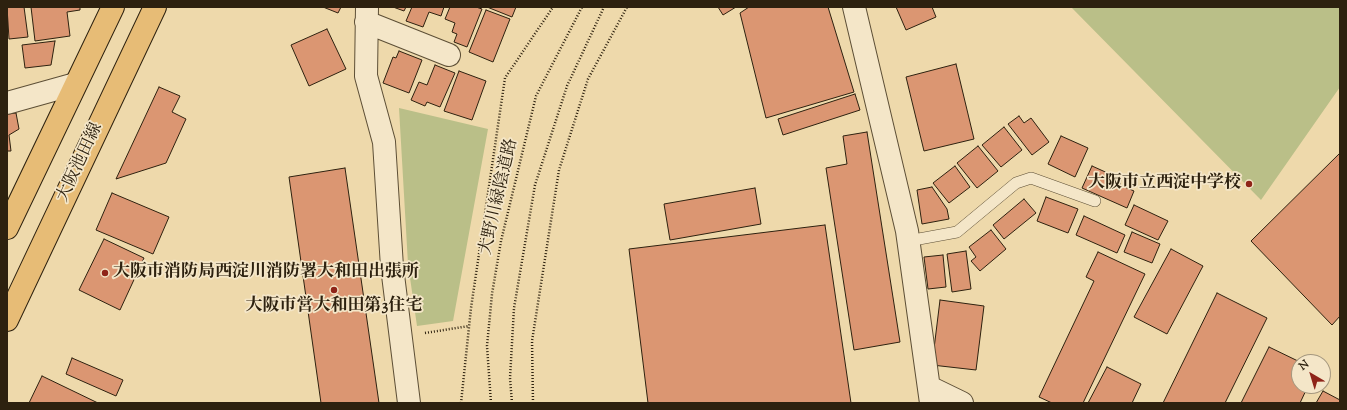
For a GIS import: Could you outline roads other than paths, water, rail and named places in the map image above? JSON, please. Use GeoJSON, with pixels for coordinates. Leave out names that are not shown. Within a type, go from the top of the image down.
{"type":"FeatureCollection","features":[{"type":"Feature","properties":{"kind":"main road"},"geometry":{"type":"LineString","coordinates":[[7,228],[113,7]]}},
{"type":"Feature","properties":{"kind":"main road","name":"大阪池田線"},"geometry":{"type":"LineString","coordinates":[[7,320],[155,7]]}},
{"type":"Feature","properties":{"kind":"street"},"geometry":{"type":"LineString","coordinates":[[854,7],[908,241],[930,395],[962,403]]}},
{"type":"Feature","properties":{"kind":"street"},"geometry":{"type":"LineString","coordinates":[[409,403],[392,267],[384,142],[366,76],[367,14],[449,55]]}},
{"type":"Feature","properties":{"kind":"street"},"geometry":{"type":"LineString","coordinates":[[7,103],[75,84]]}},
{"type":"Feature","properties":{"kind":"lane"},"geometry":{"type":"LineString","coordinates":[[908,241],[957,232],[1016,183],[1031,178],[1095,201]]}},
{"type":"Feature","properties":{"kind":"place","name":"大阪市立西淀中学校"},"geometry":{"type":"Point","coordinates":[1249,184]}},
{"type":"Feature","properties":{"kind":"place","name":"大阪市消防局西淀川消防署大和田出張所"},"geometry":{"type":"Point","coordinates":[105,273]}},
{"type":"Feature","properties":{"kind":"place","name":"大阪市営大和田第3住宅"},"geometry":{"type":"Point","coordinates":[334,290]}}]}
